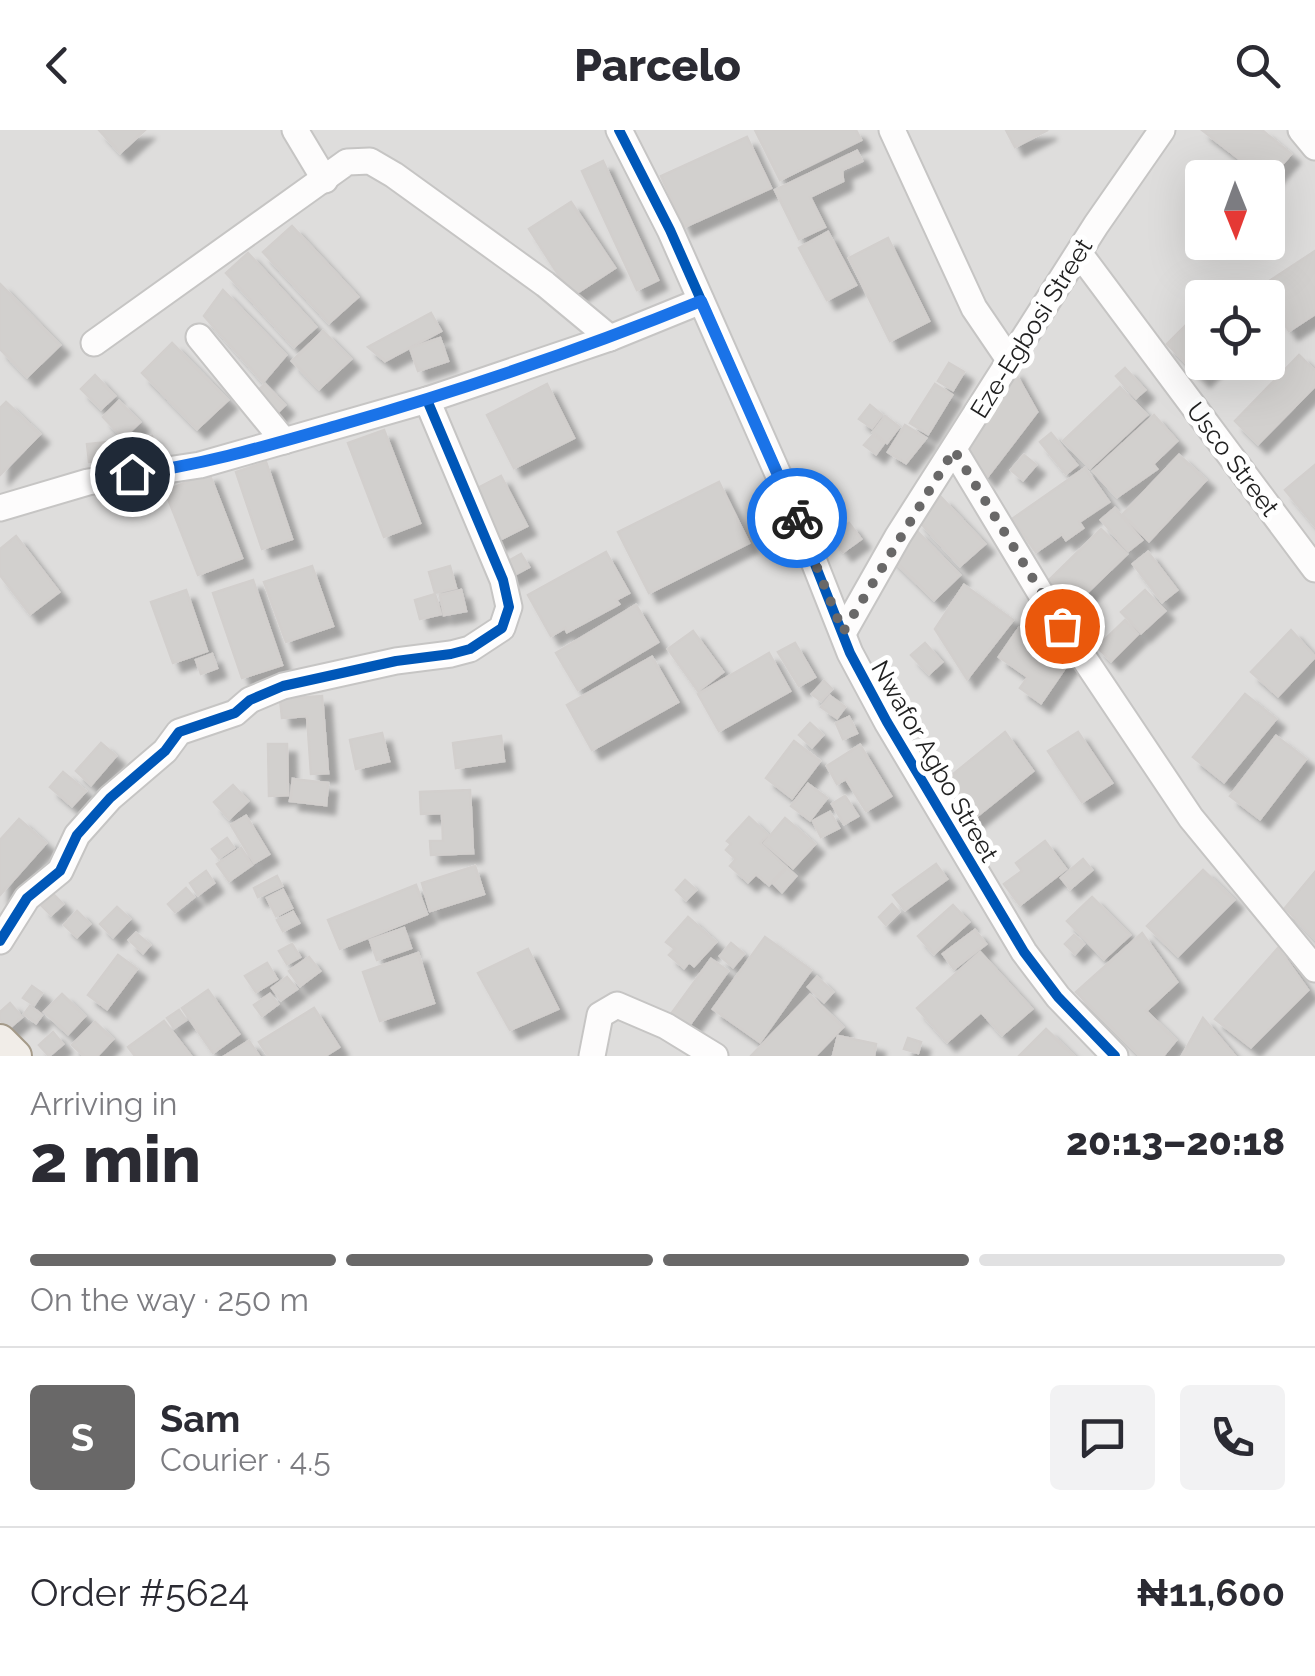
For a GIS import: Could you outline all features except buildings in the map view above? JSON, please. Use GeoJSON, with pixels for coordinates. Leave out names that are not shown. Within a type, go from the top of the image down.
{"type":"FeatureCollection","features":[{"type":"Feature","properties":{"kind":"main road"},"geometry":{"type":"LineString","coordinates":[[0,1041],[16,1056]]}},
{"type":"Feature","properties":{"kind":"street"},"geometry":{"type":"LineString","coordinates":[[295,130],[325,180]]}},
{"type":"Feature","properties":{"kind":"street","name":"Nwafor Agbo Street"},"geometry":{"type":"LineString","coordinates":[[619,130],[701,301],[843,632],[928,795],[1024,952],[1058,997],[1115,1056]]}},
{"type":"Feature","properties":{"kind":"street"},"geometry":{"type":"LineString","coordinates":[[892,130],[974,308],[1010,361]]}},
{"type":"Feature","properties":{"kind":"street"},"geometry":{"type":"LineString","coordinates":[[1302,130],[1315,148]]}},
{"type":"Feature","properties":{"kind":"street","name":"Eze-Egbosi Street"},"geometry":{"type":"LineString","coordinates":[[843,632],[1010,361],[1158,132]]}},
{"type":"Feature","properties":{"kind":"street"},"geometry":{"type":"LineString","coordinates":[[94,343],[347,162],[370,162],[382,168],[546,284],[610,338]]}},
{"type":"Feature","properties":{"kind":"street","name":"Usco Street"},"geometry":{"type":"LineString","coordinates":[[1079,253],[1315,569]]}},
{"type":"Feature","properties":{"kind":"street"},"geometry":{"type":"LineString","coordinates":[[8,505],[88,482],[200,465],[428,400],[610,338],[701,301]]}},
{"type":"Feature","properties":{"kind":"street"},"geometry":{"type":"LineString","coordinates":[[199,337],[284,442]]}},
{"type":"Feature","properties":{"kind":"street"},"geometry":{"type":"LineString","coordinates":[[0,941],[26,898],[60,870],[77,835],[110,798],[165,752],[179,732],[236,713],[250,700],[283,686],[396,660],[470,649],[502,628],[508,607],[503,580],[428,400]]}},
{"type":"Feature","properties":{"kind":"street"},"geometry":{"type":"LineString","coordinates":[[954,450],[1041,594],[1191,818],[1315,970]]}},
{"type":"Feature","properties":{"kind":"street"},"geometry":{"type":"LineString","coordinates":[[592,1056],[600,1015],[617,1005],[666,1026],[715,1056]]}},
{"type":"Feature","properties":{"kind":"shaded area"},"geometry":{"type":"Polygon","coordinates":[[[0,130],[1315,130],[1315,1056],[0,1056],[0,130]]]}},
{"type":"Feature","properties":{"kind":"cycle path"},"geometry":{"type":"LineString","coordinates":[[619,130],[670,230],[790,501],[850,653],[1024,952],[1058,997],[1115,1056]]}},
{"type":"Feature","properties":{"kind":"cycle path"},"geometry":{"type":"LineString","coordinates":[[0,941],[27,898],[60,871],[77,835],[110,798],[165,751],[179,732],[235,713],[250,700],[283,686],[470,649],[502,628],[509,607],[503,580],[427,400]]}},
{"type":"Feature","properties":{"kind":"way so far"},"geometry":{"type":"LineString","coordinates":[[797,518],[843,632],[898,536],[954,450],[1062,626]]}},
{"type":"Feature","properties":{"kind":"route"},"geometry":{"type":"LineString","coordinates":[[132,474],[200,465],[428,400],[610,338],[701,301],[797,518]]}}]}
